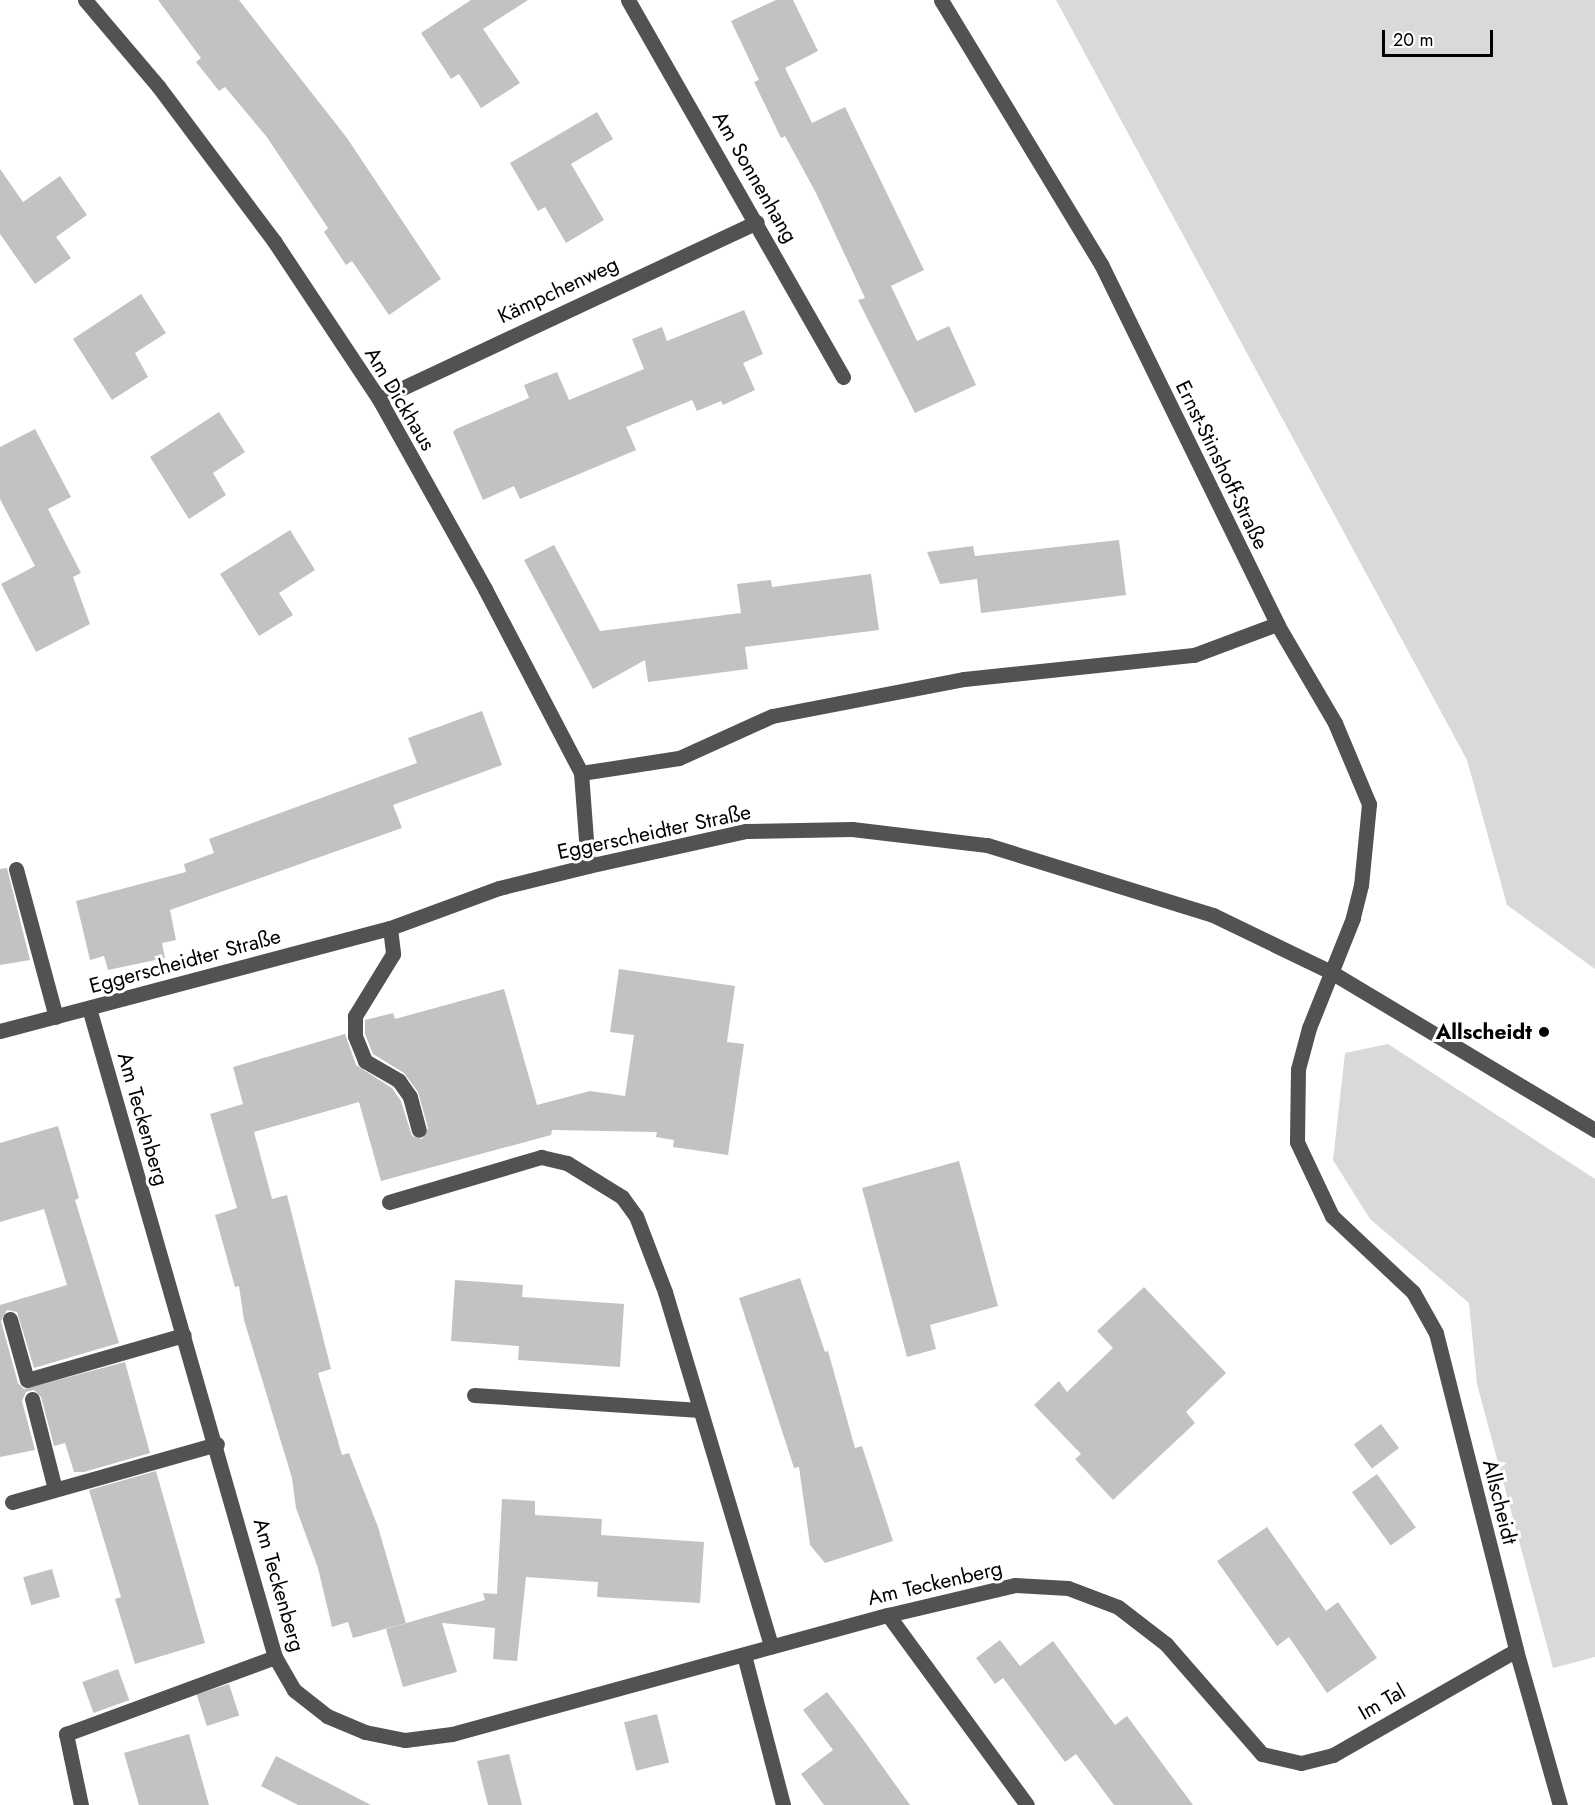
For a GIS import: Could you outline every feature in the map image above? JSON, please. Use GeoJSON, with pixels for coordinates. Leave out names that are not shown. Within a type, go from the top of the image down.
{"type":"FeatureCollection","features":[{"type":"Feature","properties":{"kind":"street","name":"Am Dickhaus"},"geometry":{"type":"LineString","coordinates":[[85,0],[158,86],[274,241],[378,399],[485,589],[581,773],[588,866]]}},
{"type":"Feature","properties":{"kind":"street","name":"Am Sonnenhang"},"geometry":{"type":"LineString","coordinates":[[628,0],[757,222],[843,377]]}},
{"type":"Feature","properties":{"kind":"street","name":"Ernst-Stinshoff-Straße"},"geometry":{"type":"LineString","coordinates":[[941,0],[1101,264],[1277,624],[1335,723],[1369,804],[1361,885],[1353,918],[1331,972]]}},
{"type":"Feature","properties":{"kind":"street","name":"Kämpchenweg"},"geometry":{"type":"LineString","coordinates":[[378,399],[757,222]]}},
{"type":"Feature","properties":{"kind":"street"},"geometry":{"type":"LineString","coordinates":[[581,773],[679,758],[772,716],[964,679],[1194,655],[1277,624]]}},
{"type":"Feature","properties":{"kind":"street","name":"Eggerscheidter Straße"},"geometry":{"type":"LineString","coordinates":[[0,1031],[390,928],[500,888],[588,866],[746,831],[852,829],[987,845],[1213,915],[1331,972],[1595,1130]]}},
{"type":"Feature","properties":{"kind":"street"},"geometry":{"type":"LineString","coordinates":[[16,869],[56,1017]]}},
{"type":"Feature","properties":{"kind":"street"},"geometry":{"type":"LineString","coordinates":[[390,928],[393,954],[355,1016],[355,1036],[365,1060],[399,1081],[410,1097],[419,1130]]}},
{"type":"Feature","properties":{"kind":"street","name":"Allscheidt"},"geometry":{"type":"LineString","coordinates":[[1331,972],[1298,1069],[1297,1142],[1332,1216],[1413,1292],[1436,1333],[1516,1650],[1560,1805]]}},
{"type":"Feature","properties":{"kind":"street","name":"Am Teckenberg"},"geometry":{"type":"LineString","coordinates":[[89,1008],[217,1444],[275,1657],[294,1690],[327,1716],[365,1732],[405,1740],[452,1734],[888,1615],[1015,1585],[1068,1588],[1119,1607],[1166,1644],[1262,1754]]}},
{"type":"Feature","properties":{"kind":"street"},"geometry":{"type":"LineString","coordinates":[[390,1202],[541,1157],[567,1163],[622,1197],[636,1216],[665,1292],[771,1646]]}},
{"type":"Feature","properties":{"kind":"street"},"geometry":{"type":"LineString","coordinates":[[10,1319],[27,1380],[184,1335]]}},
{"type":"Feature","properties":{"kind":"street"},"geometry":{"type":"LineString","coordinates":[[474,1395],[700,1410]]}},
{"type":"Feature","properties":{"kind":"street"},"geometry":{"type":"LineString","coordinates":[[32,1399],[55,1489]]}},
{"type":"Feature","properties":{"kind":"street"},"geometry":{"type":"LineString","coordinates":[[12,1502],[217,1444]]}},
{"type":"Feature","properties":{"kind":"street"},"geometry":{"type":"LineString","coordinates":[[888,1615],[1027,1805]]}},
{"type":"Feature","properties":{"kind":"street","name":"Im Tal"},"geometry":{"type":"LineString","coordinates":[[1262,1754],[1301,1763],[1333,1755],[1516,1650]]}},
{"type":"Feature","properties":{"kind":"street"},"geometry":{"type":"LineString","coordinates":[[744,1655],[783,1805]]}},
{"type":"Feature","properties":{"kind":"street"},"geometry":{"type":"LineString","coordinates":[[81,1805],[66,1734],[275,1657]]}},
{"type":"Feature","properties":{"kind":"shaded area"},"geometry":{"type":"Polygon","coordinates":[[[1056,0],[1595,0],[1595,969],[1507,905],[1467,760],[1056,0]]]}},
{"type":"Feature","properties":{"kind":"shaded area"},"geometry":{"type":"Polygon","coordinates":[[[1388,1044],[1595,1179],[1595,1657],[1553,1668],[1477,1384],[1469,1303],[1370,1219],[1333,1160],[1345,1053],[1388,1044]]]}},
{"type":"Feature","properties":{"kind":"building"},"geometry":{"type":"Polygon","coordinates":[[[158,0],[239,0],[347,138],[441,279],[389,315],[352,261],[346,265],[324,232],[328,228],[266,136],[225,87],[219,91],[196,62],[201,58],[158,0]]]}},
{"type":"Feature","properties":{"kind":"building"},"geometry":{"type":"Polygon","coordinates":[[[471,0],[528,0],[483,29],[520,83],[481,108],[459,74],[451,79],[421,33],[471,0]]]}},
{"type":"Feature","properties":{"kind":"building"},"geometry":{"type":"Polygon","coordinates":[[[776,0],[793,0],[818,51],[785,68],[812,123],[845,107],[924,270],[891,286],[917,341],[949,326],[976,385],[915,413],[858,300],[865,298],[816,193],[785,136],[781,138],[754,82],[759,80],[731,21],[776,0]]]}},
{"type":"Feature","properties":{"kind":"building"},"geometry":{"type":"Polygon","coordinates":[[[597,112],[613,139],[571,164],[604,220],[566,243],[545,207],[538,211],[510,163],[597,112]]]}},
{"type":"Feature","properties":{"kind":"building"},"geometry":{"type":"Polygon","coordinates":[[[0,169],[23,202],[60,176],[87,215],[56,237],[71,258],[35,284],[0,234],[0,169]]]}},
{"type":"Feature","properties":{"kind":"building"},"geometry":{"type":"Polygon","coordinates":[[[141,294],[166,333],[135,353],[148,377],[112,400],[73,339],[141,294]]]}},
{"type":"Feature","properties":{"kind":"building"},"geometry":{"type":"Polygon","coordinates":[[[744,310],[763,354],[743,363],[755,390],[723,405],[721,401],[697,411],[692,400],[626,427],[636,450],[520,499],[514,486],[483,500],[453,432],[456,429],[529,398],[524,385],[557,372],[569,400],[644,369],[632,339],[662,327],[667,341],[744,310]]]}},
{"type":"Feature","properties":{"kind":"building"},"geometry":{"type":"Polygon","coordinates":[[[219,412],[245,452],[213,473],[226,495],[189,519],[150,457],[219,412]]]}},
{"type":"Feature","properties":{"kind":"building"},"geometry":{"type":"Polygon","coordinates":[[[35,429],[71,497],[48,509],[81,573],[73,577],[90,624],[36,652],[1,584],[35,566],[0,499],[0,447],[35,429]]]}},
{"type":"Feature","properties":{"kind":"building"},"geometry":{"type":"Polygon","coordinates":[[[290,530],[315,570],[279,593],[293,615],[259,636],[220,574],[290,530]]]}},
{"type":"Feature","properties":{"kind":"building"},"geometry":{"type":"Polygon","coordinates":[[[1119,540],[1126,595],[981,613],[977,579],[940,584],[927,552],[973,546],[975,556],[1119,540]]]}},
{"type":"Feature","properties":{"kind":"building"},"geometry":{"type":"Polygon","coordinates":[[[554,545],[600,631],[741,613],[737,584],[771,580],[772,587],[871,574],[879,630],[745,647],[748,669],[648,682],[645,660],[593,689],[524,560],[554,545]]]}},
{"type":"Feature","properties":{"kind":"building"},"geometry":{"type":"Polygon","coordinates":[[[482,711],[502,765],[393,805],[402,828],[170,910],[176,940],[162,943],[165,958],[108,970],[104,956],[90,960],[76,901],[186,872],[184,864],[214,853],[209,839],[417,763],[408,738],[482,711]]]}},
{"type":"Feature","properties":{"kind":"building"},"geometry":{"type":"Polygon","coordinates":[[[7,868],[30,960],[0,965],[0,869],[7,868]]]}},
{"type":"Feature","properties":{"kind":"building"},"geometry":{"type":"Polygon","coordinates":[[[619,969],[735,986],[727,1042],[744,1044],[728,1155],[673,1147],[674,1140],[656,1137],[657,1132],[552,1130],[551,1135],[381,1181],[359,1102],[254,1132],[272,1199],[287,1195],[331,1369],[318,1373],[342,1455],[349,1453],[378,1527],[406,1623],[353,1638],[348,1622],[332,1627],[318,1568],[296,1508],[292,1478],[244,1320],[239,1286],[235,1287],[215,1215],[237,1208],[210,1114],[243,1104],[233,1067],[345,1034],[356,1065],[392,1088],[401,1101],[412,1136],[422,1139],[428,1128],[418,1092],[404,1073],[373,1054],[365,1034],[365,1020],[393,1013],[395,1019],[504,989],[537,1105],[590,1091],[625,1096],[634,1035],[610,1032],[619,969]]]}},
{"type":"Feature","properties":{"kind":"building"},"geometry":{"type":"Polygon","coordinates":[[[58,1126],[79,1198],[75,1200],[119,1343],[34,1368],[17,1312],[7,1310],[1,1321],[18,1383],[24,1389],[125,1362],[150,1453],[84,1472],[74,1472],[65,1443],[54,1446],[41,1397],[34,1390],[26,1392],[22,1401],[35,1450],[0,1457],[0,1305],[67,1285],[44,1209],[0,1222],[0,1143],[58,1126]]]}},
{"type":"Feature","properties":{"kind":"building"},"geometry":{"type":"Polygon","coordinates":[[[959,1161],[998,1306],[930,1325],[936,1349],[907,1357],[862,1188],[959,1161]]]}},
{"type":"Feature","properties":{"kind":"building"},"geometry":{"type":"Polygon","coordinates":[[[800,1278],[825,1352],[828,1351],[855,1448],[862,1446],[893,1541],[825,1563],[810,1545],[799,1467],[794,1468],[739,1298],[800,1278]]]}},
{"type":"Feature","properties":{"kind":"building"},"geometry":{"type":"Polygon","coordinates":[[[455,1280],[523,1285],[522,1297],[624,1304],[620,1367],[518,1360],[519,1346],[451,1341],[455,1280]]]}},
{"type":"Feature","properties":{"kind":"building"},"geometry":{"type":"Polygon","coordinates":[[[1144,1287],[1226,1373],[1186,1412],[1195,1423],[1113,1500],[1075,1459],[1081,1454],[1034,1405],[1059,1381],[1067,1392],[1113,1348],[1097,1331],[1144,1287]]]}},
{"type":"Feature","properties":{"kind":"building"},"geometry":{"type":"Polygon","coordinates":[[[1381,1424],[1399,1448],[1372,1468],[1354,1444],[1381,1424]]]}},
{"type":"Feature","properties":{"kind":"building"},"geometry":{"type":"Polygon","coordinates":[[[156,1471],[205,1643],[135,1664],[115,1599],[121,1597],[89,1490],[156,1471]]]}},
{"type":"Feature","properties":{"kind":"building"},"geometry":{"type":"Polygon","coordinates":[[[1377,1474],[1416,1527],[1391,1546],[1352,1492],[1377,1474]]]}},
{"type":"Feature","properties":{"kind":"building"},"geometry":{"type":"Polygon","coordinates":[[[502,1499],[535,1501],[535,1515],[602,1519],[601,1535],[704,1542],[700,1603],[597,1597],[598,1582],[526,1577],[517,1661],[493,1659],[495,1628],[442,1623],[457,1672],[403,1687],[386,1629],[485,1600],[483,1593],[497,1594],[502,1499]]]}},
{"type":"Feature","properties":{"kind":"building"},"geometry":{"type":"Polygon","coordinates":[[[1267,1527],[1326,1611],[1338,1602],[1377,1658],[1327,1693],[1289,1637],[1277,1646],[1217,1561],[1267,1527]]]}},
{"type":"Feature","properties":{"kind":"building"},"geometry":{"type":"Polygon","coordinates":[[[52,1569],[60,1597],[31,1605],[23,1577],[52,1569]]]}},
{"type":"Feature","properties":{"kind":"building"},"geometry":{"type":"Polygon","coordinates":[[[1000,1640],[1020,1666],[1053,1641],[1115,1725],[1127,1716],[1193,1805],[1114,1805],[1076,1754],[1065,1762],[1003,1678],[995,1684],[976,1658],[1000,1640]]]}},
{"type":"Feature","properties":{"kind":"building"},"geometry":{"type":"Polygon","coordinates":[[[118,1669],[129,1700],[94,1713],[82,1682],[118,1669]]]}},
{"type":"Feature","properties":{"kind":"building"},"geometry":{"type":"Polygon","coordinates":[[[229,1684],[239,1715],[207,1726],[197,1695],[229,1684]]]}},
{"type":"Feature","properties":{"kind":"building"},"geometry":{"type":"Polygon","coordinates":[[[827,1692],[910,1805],[824,1805],[801,1774],[833,1750],[803,1710],[827,1692]]]}},
{"type":"Feature","properties":{"kind":"building"},"geometry":{"type":"Polygon","coordinates":[[[657,1714],[669,1763],[636,1771],[624,1722],[657,1714]]]}},
{"type":"Feature","properties":{"kind":"building"},"geometry":{"type":"Polygon","coordinates":[[[189,1734],[209,1805],[139,1805],[124,1753],[189,1734]]]}},
{"type":"Feature","properties":{"kind":"building"},"geometry":{"type":"Polygon","coordinates":[[[509,1754],[522,1805],[488,1805],[477,1761],[509,1754]]]}},
{"type":"Feature","properties":{"kind":"building"},"geometry":{"type":"Polygon","coordinates":[[[276,1756],[371,1805],[298,1805],[261,1786],[276,1756]]]}},
{"type":"Feature","properties":{"kind":"place","name":"Allscheidt"},"geometry":{"type":"Point","coordinates":[1544,1032]}}]}
